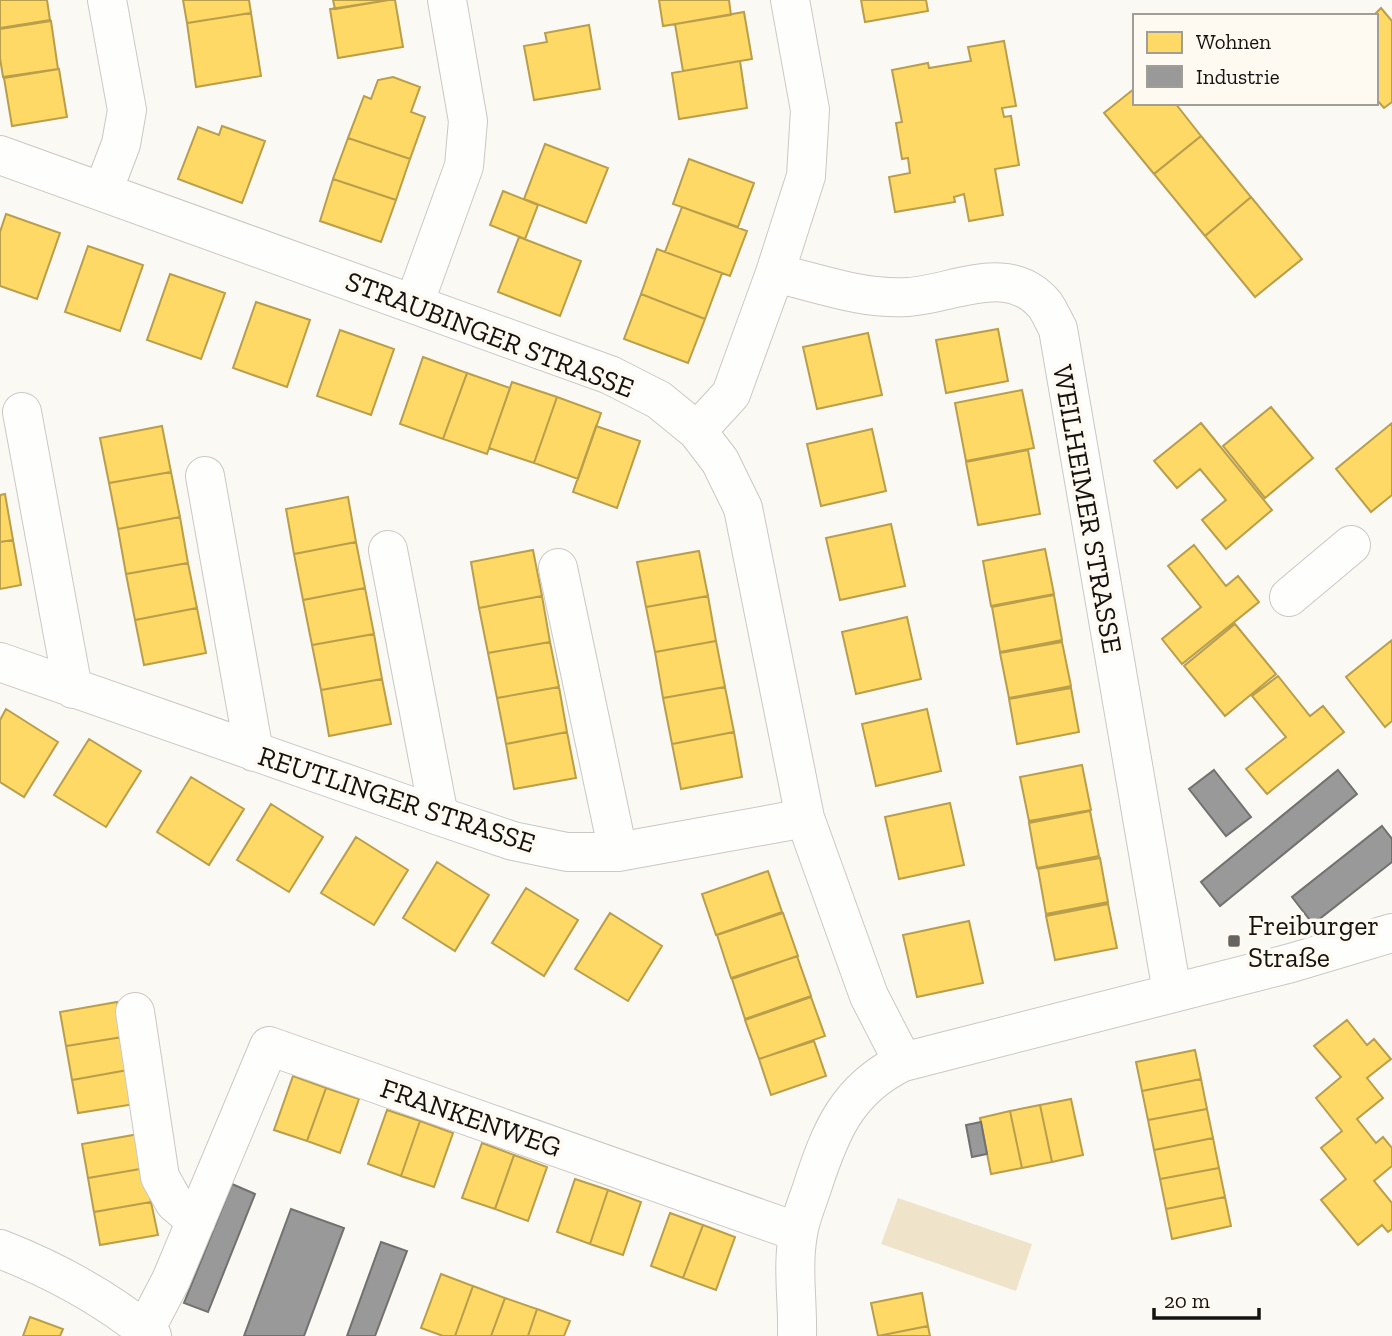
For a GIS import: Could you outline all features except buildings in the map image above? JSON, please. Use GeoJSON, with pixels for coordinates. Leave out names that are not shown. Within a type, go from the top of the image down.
{"type":"FeatureCollection","features":[{"type":"Feature","properties":{"kind":"street"},"geometry":{"type":"LineString","coordinates":[[103,191],[121,144],[127,110],[107,0]]}},
{"type":"Feature","properties":{"kind":"street"},"geometry":{"type":"LineString","coordinates":[[414,304],[464,166],[468,121],[447,0]]}},
{"type":"Feature","properties":{"kind":"street"},"geometry":{"type":"LineString","coordinates":[[697,431],[731,394],[775,273],[806,176],[810,110],[790,0]]}},
{"type":"Feature","properties":{"kind":"street","name":"STRAUBINGER STRASSE"},"geometry":{"type":"LineString","coordinates":[[0,155],[610,374],[659,400],[697,431],[720,461],[743,508],[805,818],[869,996],[903,1062]]}},
{"type":"Feature","properties":{"kind":"street","name":"WEILHEIMER STRASSE"},"geometry":{"type":"LineString","coordinates":[[775,273],[865,295],[908,297],[1002,281],[1023,287],[1045,305],[1058,329],[1172,992]]}},
{"type":"Feature","properties":{"kind":"street"},"geometry":{"type":"LineString","coordinates":[[22,412],[73,689]]}},
{"type":"Feature","properties":{"kind":"street"},"geometry":{"type":"LineString","coordinates":[[205,476],[254,752]]}},
{"type":"Feature","properties":{"kind":"street"},"geometry":{"type":"LineString","coordinates":[[1290,597],[1351,545]]}},
{"type":"Feature","properties":{"kind":"street"},"geometry":{"type":"LineString","coordinates":[[388,550],[439,816]]}},
{"type":"Feature","properties":{"kind":"street"},"geometry":{"type":"LineString","coordinates":[[558,568],[618,852]]}},
{"type":"Feature","properties":{"kind":"street","name":"REUTLINGER STRASSE"},"geometry":{"type":"LineString","coordinates":[[0,662],[513,841],[567,852],[618,852],[805,818]]}},
{"type":"Feature","properties":{"kind":"street"},"geometry":{"type":"LineString","coordinates":[[797,1336],[795,1257],[798,1232],[824,1152],[840,1119],[863,1088],[880,1073],[903,1062],[1291,963],[1392,933]]}},
{"type":"Feature","properties":{"kind":"street"},"geometry":{"type":"LineString","coordinates":[[0,1249],[41,1265],[85,1290],[149,1333],[196,1221],[174,1202],[160,1177],[135,1012]]}},
{"type":"Feature","properties":{"kind":"street","name":"FRANKENWEG"},"geometry":{"type":"LineString","coordinates":[[196,1221],[270,1046],[798,1232]]}},
{"type":"Feature","properties":{"kind":"shaded area"},"geometry":{"type":"Polygon","coordinates":[[[898,1198],[1032,1244],[1016,1291],[881,1244],[898,1198]]]}},
{"type":"Feature","properties":{"kind":"place","name":"Freiburger Straße"},"geometry":{"type":"Point","coordinates":[1234,941]}}]}
